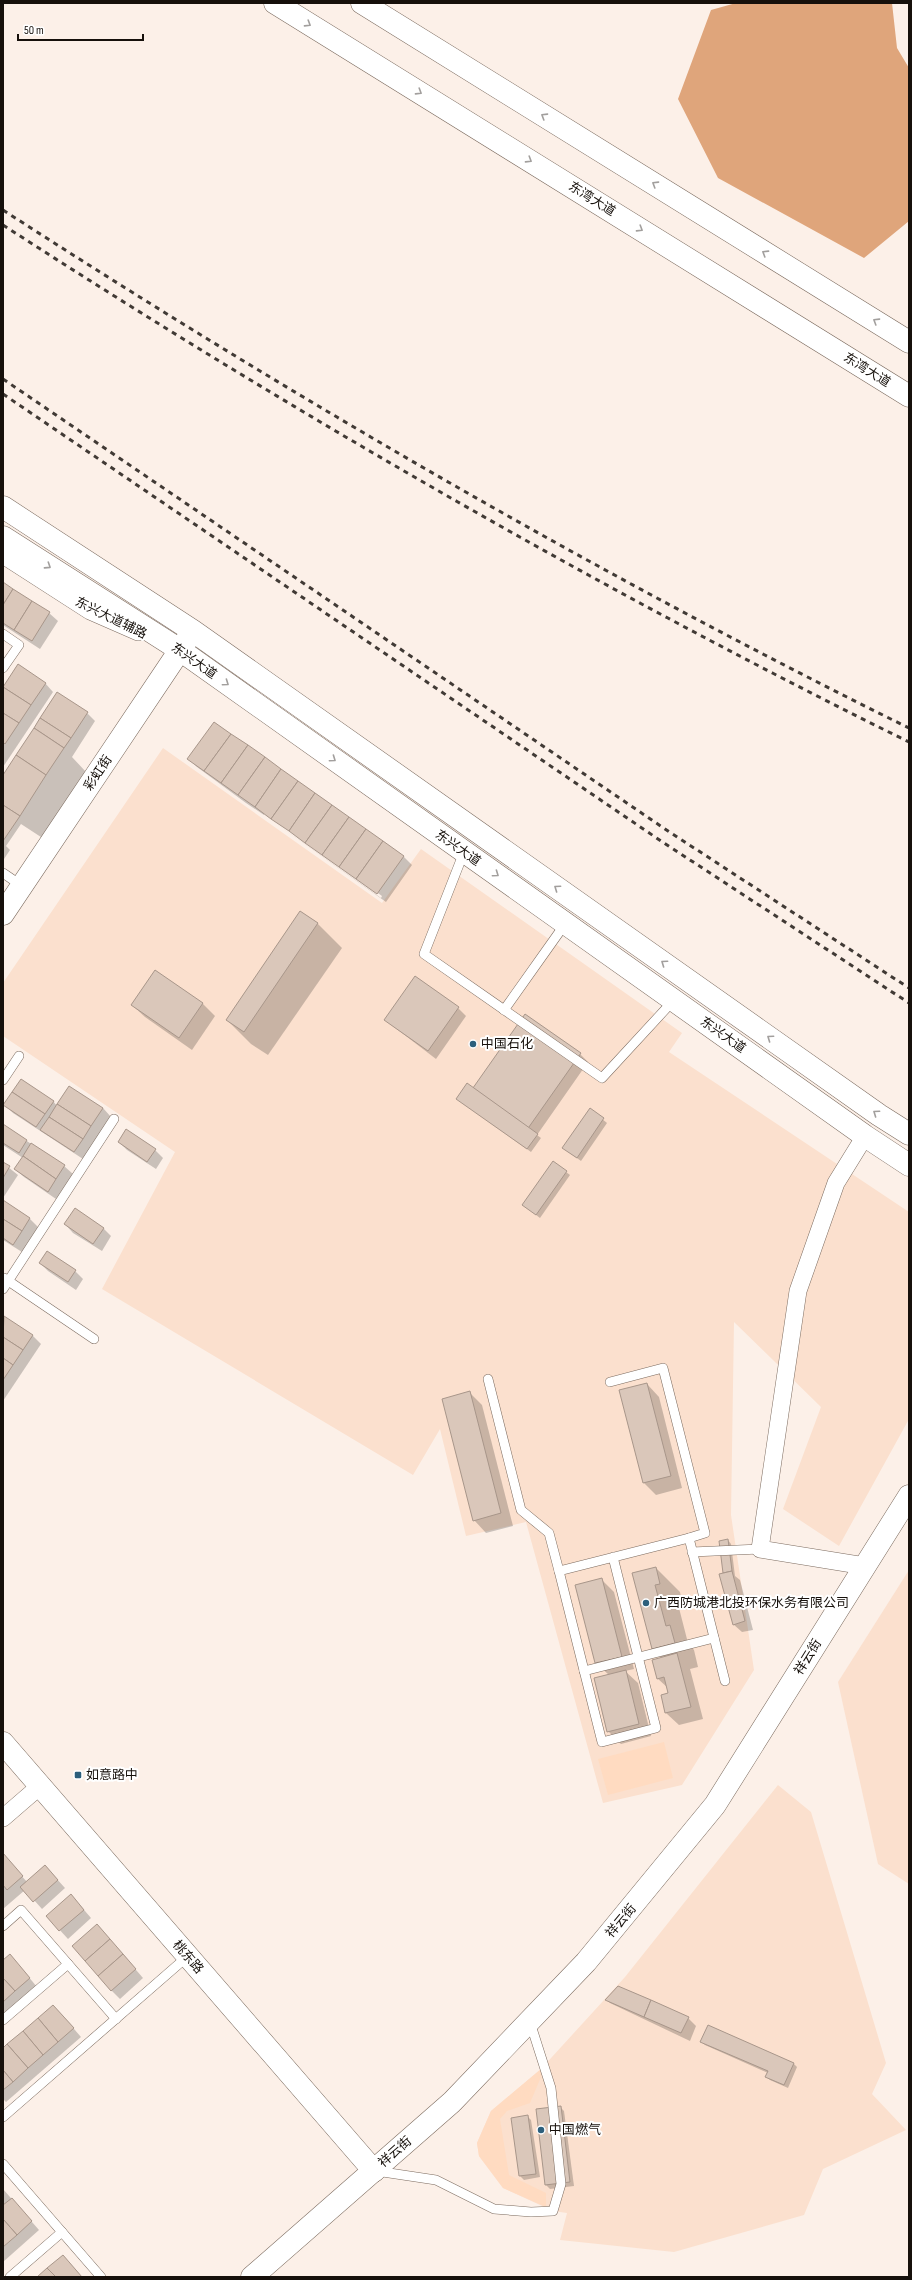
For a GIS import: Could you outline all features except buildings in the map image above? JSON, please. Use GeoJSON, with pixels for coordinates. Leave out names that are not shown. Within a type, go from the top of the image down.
{"type":"FeatureCollection","features":[{"type":"Feature","properties":{"kind":"main road","name":"东湾大道"},"geometry":{"type":"LineString","coordinates":[[275,3],[909,396]]}},
{"type":"Feature","properties":{"kind":"main road"},"geometry":{"type":"LineString","coordinates":[[362,3],[909,342]]}},
{"type":"Feature","properties":{"kind":"main road","name":"东兴大道"},"geometry":{"type":"LineString","coordinates":[[3,507],[193,632],[909,1134]]}},
{"type":"Feature","properties":{"kind":"main road","name":"东兴大道"},"geometry":{"type":"LineString","coordinates":[[5,544],[180,650],[864,1136],[909,1165]]}},
{"type":"Feature","properties":{"kind":"main road","name":"彩虹街"},"geometry":{"type":"LineString","coordinates":[[3,914],[193,632]]}},
{"type":"Feature","properties":{"kind":"main road","name":"祥云街"},"geometry":{"type":"LineString","coordinates":[[252,2277],[452,2102],[586,1962],[715,1805],[909,1496]]}},
{"type":"Feature","properties":{"kind":"main road","name":"桃东路"},"geometry":{"type":"LineString","coordinates":[[3,1743],[374,2171]]}},
{"type":"Feature","properties":{"kind":"street","name":"东兴大道辅路"},"geometry":{"type":"LineString","coordinates":[[5,544],[26,569],[90,611],[180,650]]}},
{"type":"Feature","properties":{"kind":"street"},"geometry":{"type":"LineString","coordinates":[[864,1136],[836,1183],[798,1291],[760,1549],[865,1566]]}},
{"type":"Feature","properties":{"kind":"street"},"geometry":{"type":"LineString","coordinates":[[3,1818],[40,1786]]}},
{"type":"Feature","properties":{"kind":"lane"},"geometry":{"type":"LineString","coordinates":[[3,634],[19,645],[3,668]]}},
{"type":"Feature","properties":{"kind":"lane"},"geometry":{"type":"LineString","coordinates":[[464,852],[424,954],[602,1078],[674,1000]]}},
{"type":"Feature","properties":{"kind":"lane"},"geometry":{"type":"LineString","coordinates":[[3,873],[22,886]]}},
{"type":"Feature","properties":{"kind":"lane"},"geometry":{"type":"LineString","coordinates":[[504,1010],[565,924]]}},
{"type":"Feature","properties":{"kind":"lane"},"geometry":{"type":"LineString","coordinates":[[3,1080],[19,1056]]}},
{"type":"Feature","properties":{"kind":"lane"},"geometry":{"type":"LineString","coordinates":[[94,1339],[5,1282],[114,1119]]}},
{"type":"Feature","properties":{"kind":"lane"},"geometry":{"type":"LineString","coordinates":[[559,1571],[705,1533],[663,1368],[610,1382]]}},
{"type":"Feature","properties":{"kind":"lane"},"geometry":{"type":"LineString","coordinates":[[488,1378],[521,1510],[549,1533],[602,1742],[656,1728],[613,1557]]}},
{"type":"Feature","properties":{"kind":"lane"},"geometry":{"type":"LineString","coordinates":[[689,1538],[725,1681]]}},
{"type":"Feature","properties":{"kind":"lane"},"geometry":{"type":"LineString","coordinates":[[692,1552],[760,1549]]}},
{"type":"Feature","properties":{"kind":"lane"},"geometry":{"type":"LineString","coordinates":[[584,1671],[714,1638]]}},
{"type":"Feature","properties":{"kind":"lane"},"geometry":{"type":"LineString","coordinates":[[3,1926],[21,1910],[116,2019]]}},
{"type":"Feature","properties":{"kind":"lane"},"geometry":{"type":"LineString","coordinates":[[3,2117],[188,1956]]}},
{"type":"Feature","properties":{"kind":"lane"},"geometry":{"type":"LineString","coordinates":[[3,2020],[68,1964]]}},
{"type":"Feature","properties":{"kind":"lane"},"geometry":{"type":"LineString","coordinates":[[374,2171],[436,2180],[494,2209],[531,2212],[553,2211],[561,2184],[551,2088],[530,2022]]}},
{"type":"Feature","properties":{"kind":"lane"},"geometry":{"type":"LineString","coordinates":[[3,2164],[101,2277]]}},
{"type":"Feature","properties":{"kind":"lane"},"geometry":{"type":"LineString","coordinates":[[10,2277],[62,2232]]}},
{"type":"Feature","properties":{"kind":"shaded area"},"geometry":{"type":"Polygon","coordinates":[[[736,3],[892,3],[897,48],[909,68],[909,221],[864,258],[718,178],[678,99],[711,10],[736,3]]]}},
{"type":"Feature","properties":{"kind":"shaded area"},"geometry":{"type":"Polygon","coordinates":[[[163,748],[382,903],[421,849],[682,1033],[669,1052],[909,1212],[909,1419],[839,1546],[783,1509],[821,1407],[734,1322],[731,1515],[754,1670],[682,1785],[603,1803],[526,1522],[466,1536],[440,1429],[413,1475],[102,1289],[175,1152],[3,1036],[3,983],[163,748]]]}},
{"type":"Feature","properties":{"kind":"shaded area"},"geometry":{"type":"Polygon","coordinates":[[[909,1570],[909,1884],[878,1864],[838,1682],[909,1570]]]}},
{"type":"Feature","properties":{"kind":"shaded area"},"geometry":{"type":"Polygon","coordinates":[[[664,1742],[673,1778],[608,1795],[598,1759],[664,1742]]]}},
{"type":"Feature","properties":{"kind":"shaded area"},"geometry":{"type":"Polygon","coordinates":[[[778,1785],[811,1812],[886,2063],[872,2094],[906,2130],[823,2169],[804,2215],[674,2252],[560,2240],[567,2213],[553,2211],[503,2188],[479,2156],[477,2143],[491,2111],[541,2069],[625,1977],[778,1785]]]}},
{"type":"Feature","properties":{"kind":"shaded area"},"geometry":{"type":"Polygon","coordinates":[[[541,2069],[541,2077],[530,2103],[507,2111],[500,2119],[509,2175],[546,2193],[546,2207],[503,2188],[479,2156],[477,2143],[491,2111],[541,2069]]]}},
{"type":"Feature","properties":{"kind":"railway"},"geometry":{"type":"LineString","coordinates":[[3,210],[224,349],[448,482],[677,609],[909,728]]}},
{"type":"Feature","properties":{"kind":"railway"},"geometry":{"type":"LineString","coordinates":[[3,225],[224,364],[448,497],[677,623],[909,742]]}},
{"type":"Feature","properties":{"kind":"railway"},"geometry":{"type":"LineString","coordinates":[[3,379],[668,831],[909,988]]}},
{"type":"Feature","properties":{"kind":"railway"},"geometry":{"type":"LineString","coordinates":[[3,394],[661,841],[909,1003]]}},
{"type":"Feature","properties":{"kind":"place","name":"中国石化"},"geometry":{"type":"Point","coordinates":[473,1044]}},
{"type":"Feature","properties":{"kind":"place","name":"广西防城港北投环保水务有限公司"},"geometry":{"type":"Point","coordinates":[646,1603]}},
{"type":"Feature","properties":{"kind":"place","name":"如意路中"},"geometry":{"type":"Point","coordinates":[78,1775]}},
{"type":"Feature","properties":{"kind":"place","name":"中国燃气"},"geometry":{"type":"Point","coordinates":[541,2130]}}]}
